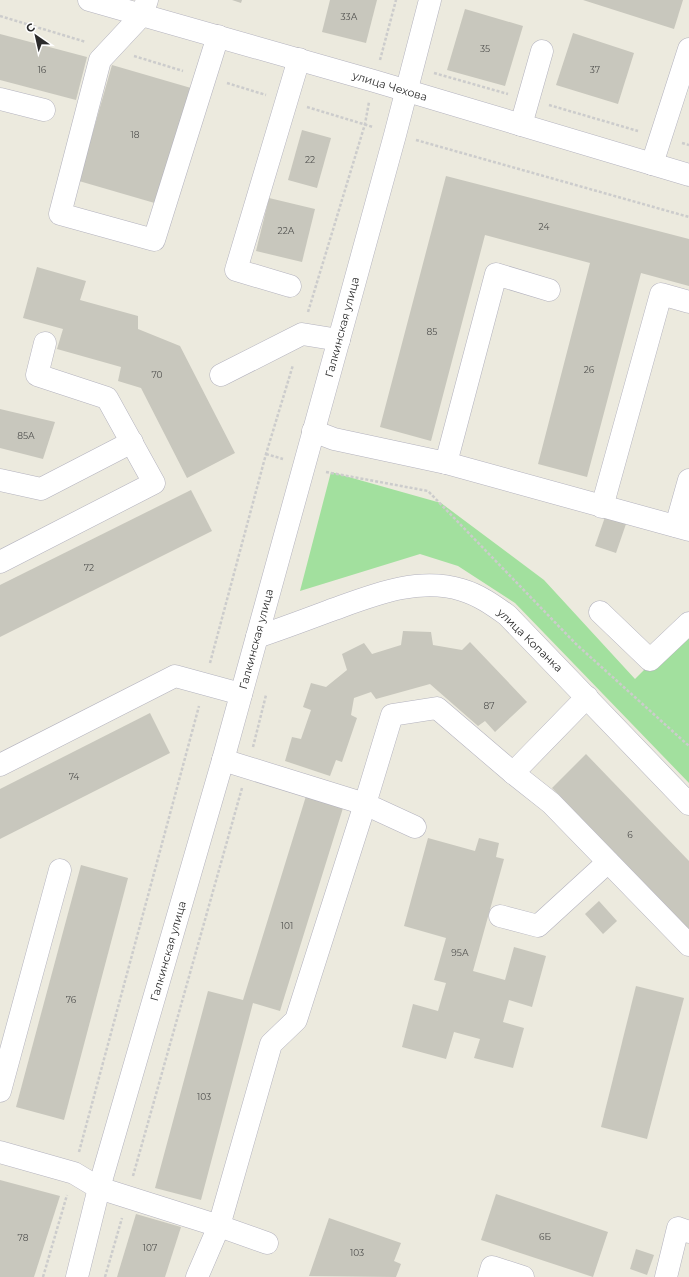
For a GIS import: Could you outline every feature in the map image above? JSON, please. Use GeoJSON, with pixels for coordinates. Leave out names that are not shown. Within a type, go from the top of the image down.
{"type":"FeatureCollection","features":[{"type":"Feature","properties":{"kind":"street","name":"улица Чехова"},"geometry":{"type":"LineString","coordinates":[[89,0],[144,7],[218,36],[689,175]]}},
{"type":"Feature","properties":{"kind":"street","name":"Галкинская улица"},"geometry":{"type":"LineString","coordinates":[[77,1277],[99,1188],[223,760],[407,91],[430,0]]}},
{"type":"Feature","properties":{"kind":"street"},"geometry":{"type":"LineString","coordinates":[[144,7],[100,60],[60,214],[154,240],[218,36]]}},
{"type":"Feature","properties":{"kind":"street"},"geometry":{"type":"LineString","coordinates":[[652,164],[689,49]]}},
{"type":"Feature","properties":{"kind":"street"},"geometry":{"type":"LineString","coordinates":[[521,125],[542,51]]}},
{"type":"Feature","properties":{"kind":"street"},"geometry":{"type":"LineString","coordinates":[[290,286],[236,270],[299,59]]}},
{"type":"Feature","properties":{"kind":"street"},"geometry":{"type":"LineString","coordinates":[[0,99],[44,110]]}},
{"type":"Feature","properties":{"kind":"street"},"geometry":{"type":"LineString","coordinates":[[446,463],[496,274],[549,290]]}},
{"type":"Feature","properties":{"kind":"street"},"geometry":{"type":"LineString","coordinates":[[602,507],[661,294],[689,302]]}},
{"type":"Feature","properties":{"kind":"street"},"geometry":{"type":"LineString","coordinates":[[221,375],[302,334],[339,340]]}},
{"type":"Feature","properties":{"kind":"street"},"geometry":{"type":"LineString","coordinates":[[0,562],[154,483],[107,398],[37,376],[45,343]]}},
{"type":"Feature","properties":{"kind":"street"},"geometry":{"type":"LineString","coordinates":[[313,432],[334,439],[446,463],[683,528],[689,480]]}},
{"type":"Feature","properties":{"kind":"street"},"geometry":{"type":"LineString","coordinates":[[0,480],[40,489],[132,442]]}},
{"type":"Feature","properties":{"kind":"street","name":"улица Копанка"},"geometry":{"type":"LineString","coordinates":[[257,637],[371,596],[413,586],[436,585],[462,590],[485,599],[507,615],[689,804]]}},
{"type":"Feature","properties":{"kind":"street"},"geometry":{"type":"LineString","coordinates":[[600,612],[650,660],[689,623]]}},
{"type":"Feature","properties":{"kind":"street"},"geometry":{"type":"LineString","coordinates":[[0,764],[175,676],[241,694]]}},
{"type":"Feature","properties":{"kind":"street"},"geometry":{"type":"LineString","coordinates":[[513,773],[586,697]]}},
{"type":"Feature","properties":{"kind":"street"},"geometry":{"type":"LineString","coordinates":[[197,1277],[219,1226],[271,1044],[296,1020],[392,715],[437,708],[513,773],[551,803],[689,945]]}},
{"type":"Feature","properties":{"kind":"street"},"geometry":{"type":"LineString","coordinates":[[223,760],[365,804],[415,827]]}},
{"type":"Feature","properties":{"kind":"street"},"geometry":{"type":"LineString","coordinates":[[500,916],[538,926],[608,862]]}},
{"type":"Feature","properties":{"kind":"street"},"geometry":{"type":"LineString","coordinates":[[0,1091],[60,870]]}},
{"type":"Feature","properties":{"kind":"street"},"geometry":{"type":"LineString","coordinates":[[0,1152],[74,1173],[99,1188],[219,1226],[267,1243]]}},
{"type":"Feature","properties":{"kind":"street"},"geometry":{"type":"LineString","coordinates":[[666,1277],[678,1228],[689,1232]]}},
{"type":"Feature","properties":{"kind":"street"},"geometry":{"type":"LineString","coordinates":[[489,1277],[492,1267],[523,1277]]}},
{"type":"Feature","properties":{"kind":"path"},"geometry":{"type":"LineString","coordinates":[[380,58],[396,0]]}},
{"type":"Feature","properties":{"kind":"path"},"geometry":{"type":"LineString","coordinates":[[0,16],[395,135],[689,217]]}},
{"type":"Feature","properties":{"kind":"path"},"geometry":{"type":"LineString","coordinates":[[323,479],[325,471],[428,491],[576,644],[689,746]]}},
{"type":"Feature","properties":{"kind":"path"},"geometry":{"type":"LineString","coordinates":[[105,1277],[267,694]]}},
{"type":"Feature","properties":{"kind":"green space"},"geometry":{"type":"Polygon","coordinates":[[[331,472],[441,503],[544,580],[635,679],[689,625],[689,783],[515,603],[458,566],[420,554],[300,591],[331,472]]]}},
{"type":"Feature","properties":{"kind":"building"},"geometry":{"type":"Polygon","coordinates":[[[232,0],[242,0],[241,3],[232,0]]]}},
{"type":"Feature","properties":{"kind":"building"},"geometry":{"type":"Polygon","coordinates":[[[330,0],[377,0],[366,43],[322,32],[330,0]]]}},
{"type":"Feature","properties":{"kind":"building"},"geometry":{"type":"Polygon","coordinates":[[[583,0],[683,0],[674,29],[583,0]]]}},
{"type":"Feature","properties":{"kind":"building"},"geometry":{"type":"Polygon","coordinates":[[[465,9],[523,26],[505,86],[447,70],[465,9]]]}},
{"type":"Feature","properties":{"kind":"building"},"geometry":{"type":"Polygon","coordinates":[[[573,33],[634,53],[618,104],[556,85],[573,33]]]}},
{"type":"Feature","properties":{"kind":"building"},"geometry":{"type":"Polygon","coordinates":[[[0,34],[87,57],[76,100],[0,80],[0,34]]]}},
{"type":"Feature","properties":{"kind":"building"},"geometry":{"type":"Polygon","coordinates":[[[112,65],[191,88],[158,204],[79,181],[112,65]]]}},
{"type":"Feature","properties":{"kind":"building"},"geometry":{"type":"Polygon","coordinates":[[[302,130],[331,138],[317,188],[288,180],[302,130]]]}},
{"type":"Feature","properties":{"kind":"building"},"geometry":{"type":"Polygon","coordinates":[[[446,176],[689,239],[689,286],[641,273],[587,477],[538,464],[590,263],[485,235],[431,441],[380,427],[446,176]]]}},
{"type":"Feature","properties":{"kind":"building"},"geometry":{"type":"Polygon","coordinates":[[[269,198],[315,209],[302,262],[256,251],[269,198]]]}},
{"type":"Feature","properties":{"kind":"building"},"geometry":{"type":"Polygon","coordinates":[[[37,267],[86,281],[80,300],[138,316],[138,329],[180,346],[235,453],[187,478],[141,388],[118,381],[121,367],[57,349],[63,329],[23,318],[37,267]]]}},
{"type":"Feature","properties":{"kind":"building"},"geometry":{"type":"Polygon","coordinates":[[[0,409],[55,422],[43,459],[0,448],[0,409]]]}},
{"type":"Feature","properties":{"kind":"building"},"geometry":{"type":"Polygon","coordinates":[[[191,490],[212,531],[0,637],[0,585],[191,490]]]}},
{"type":"Feature","properties":{"kind":"building"},"geometry":{"type":"Polygon","coordinates":[[[606,514],[627,521],[616,553],[595,546],[606,514]]]}},
{"type":"Feature","properties":{"kind":"building"},"geometry":{"type":"Polygon","coordinates":[[[403,631],[431,632],[433,645],[462,650],[470,642],[527,702],[495,732],[485,721],[478,726],[430,684],[376,699],[371,692],[354,698],[351,715],[357,718],[342,762],[336,760],[330,776],[285,761],[292,737],[301,739],[311,710],[303,707],[311,683],[326,687],[347,670],[342,654],[364,643],[372,654],[401,645],[403,631]]]}},
{"type":"Feature","properties":{"kind":"building"},"geometry":{"type":"Polygon","coordinates":[[[150,713],[170,753],[0,839],[0,789],[150,713]]]}},
{"type":"Feature","properties":{"kind":"building"},"geometry":{"type":"Polygon","coordinates":[[[586,754],[689,861],[689,929],[552,788],[586,754]]]}},
{"type":"Feature","properties":{"kind":"building"},"geometry":{"type":"Polygon","coordinates":[[[306,796],[343,808],[280,1011],[253,1003],[201,1200],[155,1188],[208,991],[243,1000],[306,796]]]}},
{"type":"Feature","properties":{"kind":"building"},"geometry":{"type":"Polygon","coordinates":[[[428,838],[475,851],[479,838],[499,843],[496,857],[504,859],[473,971],[505,980],[514,947],[546,956],[532,1007],[509,1000],[503,1022],[524,1028],[513,1068],[474,1058],[480,1039],[454,1032],[446,1059],[402,1047],[413,1004],[438,1011],[446,983],[434,980],[446,938],[404,926],[428,838]]]}},
{"type":"Feature","properties":{"kind":"building"},"geometry":{"type":"Polygon","coordinates":[[[81,865],[128,878],[64,1120],[16,1107],[81,865]]]}},
{"type":"Feature","properties":{"kind":"building"},"geometry":{"type":"Polygon","coordinates":[[[599,901],[617,921],[603,934],[585,914],[599,901]]]}},
{"type":"Feature","properties":{"kind":"building"},"geometry":{"type":"Polygon","coordinates":[[[636,986],[684,998],[647,1139],[601,1127],[636,986]]]}},
{"type":"Feature","properties":{"kind":"building"},"geometry":{"type":"Polygon","coordinates":[[[0,1180],[60,1196],[34,1277],[0,1277],[0,1180]]]}},
{"type":"Feature","properties":{"kind":"building"},"geometry":{"type":"Polygon","coordinates":[[[496,1194],[608,1232],[593,1277],[481,1240],[496,1194]]]}},
{"type":"Feature","properties":{"kind":"building"},"geometry":{"type":"Polygon","coordinates":[[[136,1214],[181,1227],[165,1277],[117,1277],[136,1214]]]}},
{"type":"Feature","properties":{"kind":"building"},"geometry":{"type":"Polygon","coordinates":[[[329,1218],[401,1243],[394,1261],[401,1264],[396,1277],[309,1276],[329,1218]]]}},
{"type":"Feature","properties":{"kind":"building"},"geometry":{"type":"Polygon","coordinates":[[[636,1249],[654,1255],[647,1275],[630,1269],[636,1249]]]}}]}
